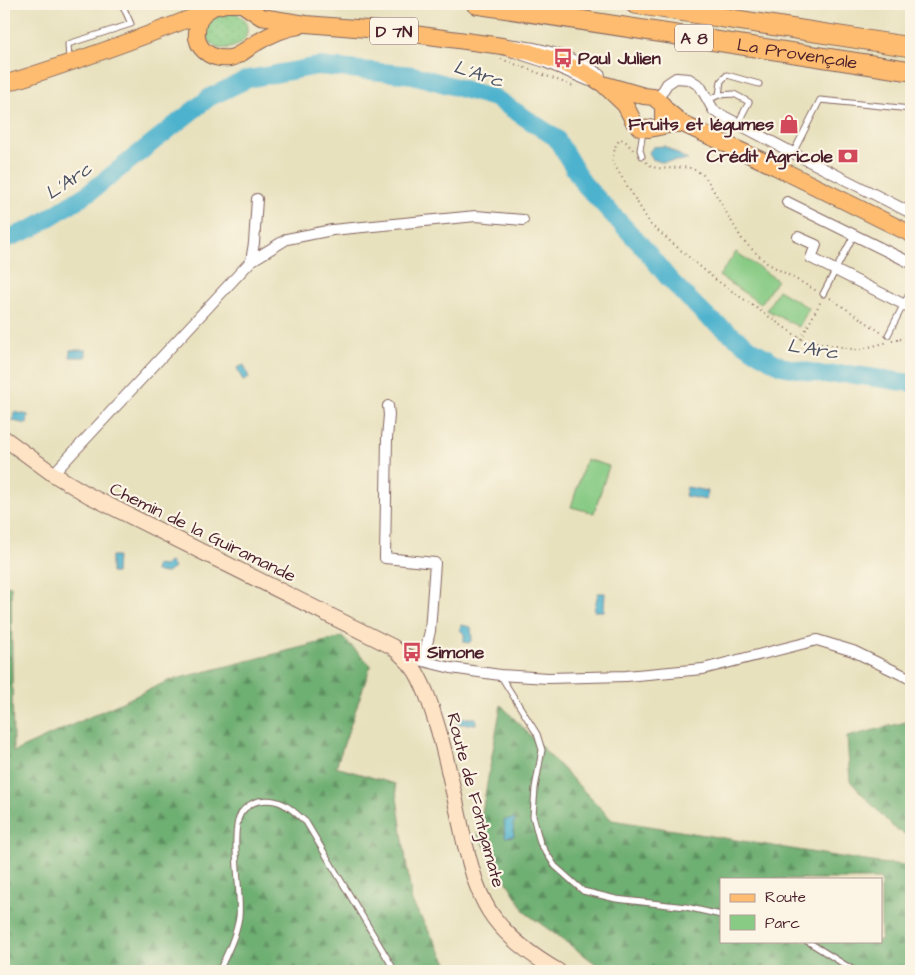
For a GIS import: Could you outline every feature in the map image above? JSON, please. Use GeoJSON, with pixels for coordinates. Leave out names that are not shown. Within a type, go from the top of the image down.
{"type":"FeatureCollection","features":[{"type":"Feature","properties":{"kind":"highway","name":"La Provençale"},"geometry":{"type":"LineString","coordinates":[[476,4],[911,71]]}},
{"type":"Feature","properties":{"kind":"highway","name":"La Provençale"},"geometry":{"type":"LineString","coordinates":[[635,4],[911,47]]}},
{"type":"Feature","properties":{"kind":"main road"},"geometry":{"type":"LineString","coordinates":[[4,84],[69,64],[149,35],[172,30],[213,7],[226,4],[245,6],[256,21],[258,32],[254,44],[246,52],[230,58],[218,58],[204,52],[198,41],[196,30],[199,19],[204,13]]}},
{"type":"Feature","properties":{"kind":"main road","name":"D 7N"},"geometry":{"type":"LineString","coordinates":[[245,6],[262,17],[306,24],[392,31],[502,46],[560,62],[585,73],[603,84],[625,105],[631,115]]}},
{"type":"Feature","properties":{"kind":"main road","name":"D 7N"},"geometry":{"type":"LineString","coordinates":[[254,44],[289,27],[306,24]]}},
{"type":"Feature","properties":{"kind":"main road"},"geometry":{"type":"LineString","coordinates":[[172,30],[198,41]]}},
{"type":"Feature","properties":{"kind":"main road","name":"D 7N"},"geometry":{"type":"LineString","coordinates":[[603,84],[655,101],[684,124],[911,234]]}},
{"type":"Feature","properties":{"kind":"main road"},"geometry":{"type":"LineString","coordinates":[[649,129],[663,120],[655,101],[633,104],[631,115],[634,122],[649,129],[673,124],[684,124]]}},
{"type":"Feature","properties":{"kind":"street"},"geometry":{"type":"LineString","coordinates":[[655,101],[667,84],[676,78],[690,78],[700,86],[714,111],[911,213]]}},
{"type":"Feature","properties":{"kind":"street"},"geometry":{"type":"LineString","coordinates":[[251,262],[257,199]]}},
{"type":"Feature","properties":{"kind":"street"},"geometry":{"type":"LineString","coordinates":[[787,202],[911,263]]}},
{"type":"Feature","properties":{"kind":"street"},"geometry":{"type":"LineString","coordinates":[[53,474],[251,262],[287,239],[332,230],[476,216],[523,220]]}},
{"type":"Feature","properties":{"kind":"street"},"geometry":{"type":"LineString","coordinates":[[798,236],[816,245],[811,258],[908,306]]}},
{"type":"Feature","properties":{"kind":"street"},"geometry":{"type":"LineString","coordinates":[[388,406],[385,558],[435,563],[430,630],[423,661]]}},
{"type":"Feature","properties":{"kind":"street","name":"Chemin de la Guiramande"},"geometry":{"type":"LineString","coordinates":[[4,438],[53,474],[114,509],[393,647]]}},
{"type":"Feature","properties":{"kind":"street"},"geometry":{"type":"LineString","coordinates":[[393,647],[423,661],[451,668],[500,675],[548,678],[626,676],[703,668],[817,640],[853,651],[911,679]]}},
{"type":"Feature","properties":{"kind":"street","name":"Route de Fontgamate"},"geometry":{"type":"LineString","coordinates":[[393,647],[410,663],[431,706],[443,748],[468,858],[474,879],[483,899],[494,918],[509,935],[526,950],[558,971]]}},
{"type":"Feature","properties":{"kind":"lane"},"geometry":{"type":"LineString","coordinates":[[69,64],[68,44],[131,24],[122,4]]}},
{"type":"Feature","properties":{"kind":"lane"},"geometry":{"type":"LineString","coordinates":[[719,95],[721,81],[727,75],[759,84]]}},
{"type":"Feature","properties":{"kind":"lane"},"geometry":{"type":"LineString","coordinates":[[708,100],[719,95],[734,94],[749,102],[738,122]]}},
{"type":"Feature","properties":{"kind":"lane"},"geometry":{"type":"LineString","coordinates":[[794,154],[820,100],[910,108],[911,128]]}},
{"type":"Feature","properties":{"kind":"lane"},"geometry":{"type":"LineString","coordinates":[[641,153],[649,129]]}},
{"type":"Feature","properties":{"kind":"lane"},"geometry":{"type":"LineString","coordinates":[[824,295],[854,235]]}},
{"type":"Feature","properties":{"kind":"lane"},"geometry":{"type":"LineString","coordinates":[[888,335],[908,306],[911,290]]}},
{"type":"Feature","properties":{"kind":"lane"},"geometry":{"type":"LineString","coordinates":[[500,675],[537,734],[542,750],[535,788],[533,816],[540,843],[556,866],[583,891],[616,899],[686,907],[720,915]]}},
{"type":"Feature","properties":{"kind":"lane"},"geometry":{"type":"LineString","coordinates":[[219,971],[233,941],[239,917],[236,829],[241,814],[253,802],[270,799],[286,805],[306,822],[395,971]]}},
{"type":"Feature","properties":{"kind":"lane"},"geometry":{"type":"LineString","coordinates":[[809,942],[855,971]]}},
{"type":"Feature","properties":{"kind":"path"},"geometry":{"type":"LineString","coordinates":[[481,44],[502,60],[576,87]]}},
{"type":"Feature","properties":{"kind":"path"},"geometry":{"type":"LineString","coordinates":[[900,339],[857,350],[801,339],[716,280],[651,225],[612,161],[616,144],[621,139],[626,142],[634,151],[641,153],[648,165],[661,168],[688,168],[698,171],[705,176],[743,241],[766,263],[824,295],[866,321],[877,331],[911,342]]}},
{"type":"Feature","properties":{"kind":"path"},"geometry":{"type":"LineString","coordinates":[[801,339],[824,295]]}},
{"type":"Feature","properties":{"kind":"green space"},"geometry":{"type":"Polygon","coordinates":[[[233,13],[238,14],[246,22],[247,32],[244,40],[238,45],[229,48],[213,46],[207,34],[210,21],[216,17],[233,13]]]}},
{"type":"Feature","properties":{"kind":"green space"},"geometry":{"type":"Polygon","coordinates":[[[736,252],[777,280],[761,304],[719,276],[736,252]]]}},
{"type":"Feature","properties":{"kind":"green space"},"geometry":{"type":"Polygon","coordinates":[[[778,290],[809,308],[799,327],[767,310],[778,290]]]}},
{"type":"Feature","properties":{"kind":"green space"},"geometry":{"type":"Polygon","coordinates":[[[586,459],[609,466],[594,513],[571,507],[586,459]]]}},
{"type":"Feature","properties":{"kind":"green space"},"geometry":{"type":"Polygon","coordinates":[[[4,585],[11,586],[13,752],[168,681],[342,637],[371,665],[336,767],[395,784],[412,902],[452,971],[4,971],[4,585]]]}},
{"type":"Feature","properties":{"kind":"green space"},"geometry":{"type":"Polygon","coordinates":[[[501,705],[612,820],[878,863],[911,865],[911,971],[606,971],[526,913],[478,835],[501,705]]]}},
{"type":"Feature","properties":{"kind":"green space"},"geometry":{"type":"Polygon","coordinates":[[[911,718],[911,838],[893,827],[850,781],[847,737],[906,722],[911,718]]]}},
{"type":"Feature","properties":{"kind":"water"},"geometry":{"type":"Polygon","coordinates":[[[664,146],[688,160],[661,162],[652,159],[649,152],[653,147],[664,146]]]}},
{"type":"Feature","properties":{"kind":"water"},"geometry":{"type":"Polygon","coordinates":[[[70,350],[86,350],[86,357],[70,357],[70,350]]]}},
{"type":"Feature","properties":{"kind":"water"},"geometry":{"type":"Polygon","coordinates":[[[244,365],[249,378],[243,381],[237,368],[244,365]]]}},
{"type":"Feature","properties":{"kind":"water"},"geometry":{"type":"Polygon","coordinates":[[[14,412],[28,415],[27,424],[13,421],[14,412]]]}},
{"type":"Feature","properties":{"kind":"water"},"geometry":{"type":"Polygon","coordinates":[[[687,487],[708,491],[706,500],[685,496],[687,487]]]}},
{"type":"Feature","properties":{"kind":"water"},"geometry":{"type":"Polygon","coordinates":[[[111,556],[117,556],[116,573],[111,573],[111,556]]]}},
{"type":"Feature","properties":{"kind":"water"},"geometry":{"type":"Polygon","coordinates":[[[170,562],[174,568],[167,573],[155,572],[156,565],[164,566],[170,562]]]}},
{"type":"Feature","properties":{"kind":"water"},"geometry":{"type":"Polygon","coordinates":[[[598,593],[605,593],[604,611],[594,611],[598,593]]]}},
{"type":"Feature","properties":{"kind":"water"},"geometry":{"type":"Polygon","coordinates":[[[461,625],[471,627],[472,640],[469,643],[464,642],[464,634],[460,630],[461,625]]]}},
{"type":"Feature","properties":{"kind":"water"},"geometry":{"type":"Polygon","coordinates":[[[457,718],[476,718],[476,724],[457,724],[457,718]]]}},
{"type":"Feature","properties":{"kind":"water"},"geometry":{"type":"Polygon","coordinates":[[[515,819],[513,823],[514,836],[505,837],[504,820],[515,819]]]}},
{"type":"Feature","properties":{"kind":"waterway","name":"L'Arc"},"geometry":{"type":"LineString","coordinates":[[4,240],[33,228],[90,192],[210,97],[248,79],[318,66],[413,75],[495,98],[556,138],[583,183],[643,247],[669,279],[706,316],[753,350],[781,366],[825,375],[848,374],[911,383]]}},
{"type":"Feature","properties":{"kind":"place","name":"Paul Julien"},"geometry":{"type":"Point","coordinates":[563,58]}},
{"type":"Feature","properties":{"kind":"place","name":"Fruits et légumes"},"geometry":{"type":"Point","coordinates":[789,124]}},
{"type":"Feature","properties":{"kind":"place","name":"Crédit Agricole"},"geometry":{"type":"Point","coordinates":[848,156]}},
{"type":"Feature","properties":{"kind":"place","name":"Simone"},"geometry":{"type":"Point","coordinates":[412,652]}}]}
